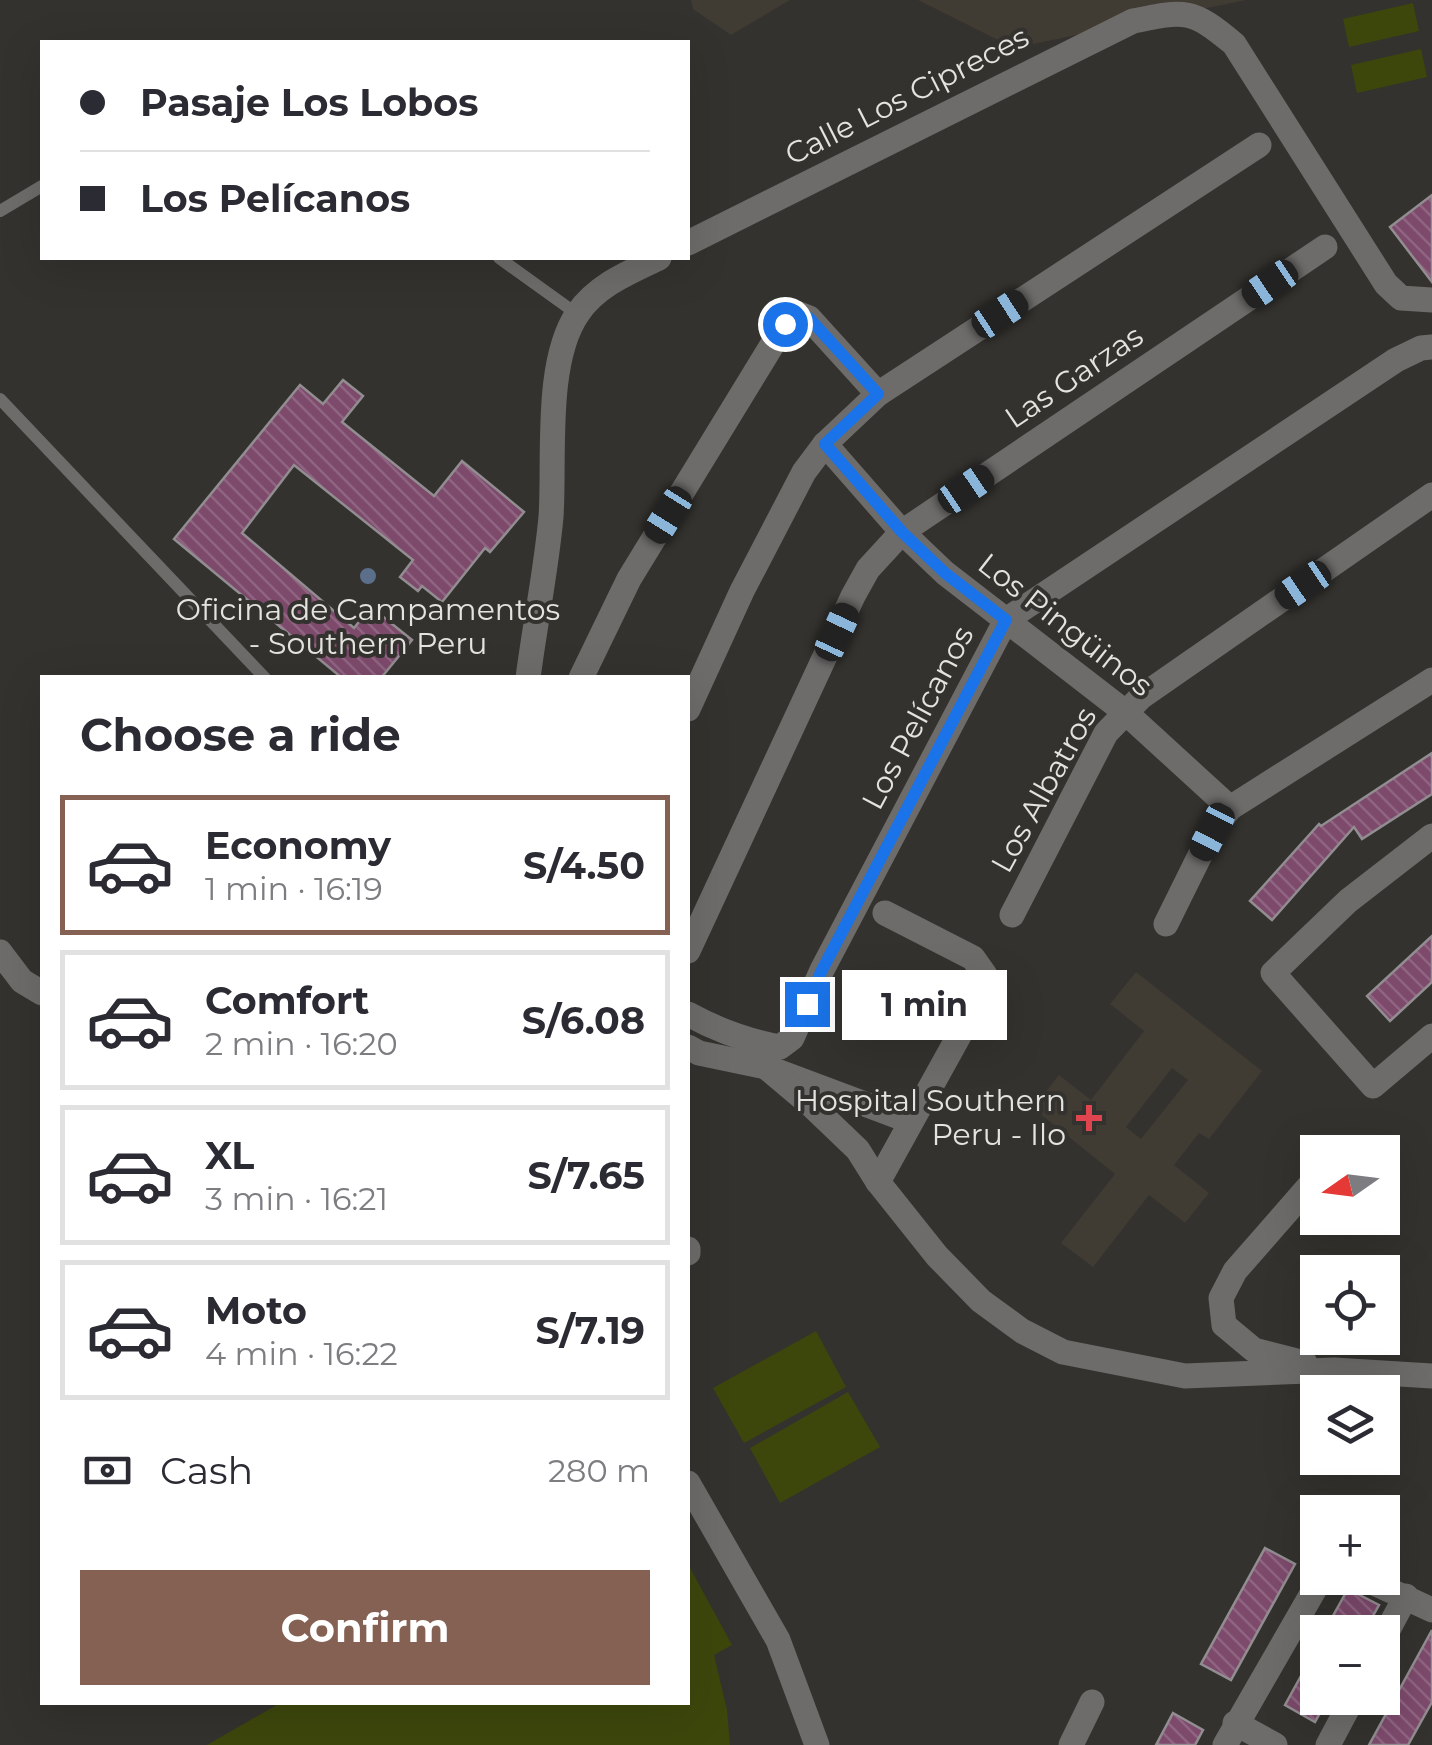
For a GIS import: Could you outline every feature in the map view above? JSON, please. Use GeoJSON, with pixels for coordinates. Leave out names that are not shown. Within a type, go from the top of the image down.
{"type":"FeatureCollection","features":[{"type":"Feature","properties":{"kind":"street","name":"Calle Los Cipreces"},"geometry":{"type":"LineString","coordinates":[[690,242],[1133,20],[1176,12],[1204,19],[1234,44],[1386,284],[1401,298],[1432,300]]}},
{"type":"Feature","properties":{"kind":"street"},"geometry":{"type":"LineString","coordinates":[[690,705],[742,591],[804,472],[825,444],[878,394],[1259,145]]}},
{"type":"Feature","properties":{"kind":"street","name":"Las Garzas"},"geometry":{"type":"LineString","coordinates":[[690,947],[868,569],[902,532],[1325,246]]}},
{"type":"Feature","properties":{"kind":"street"},"geometry":{"type":"LineString","coordinates":[[528,675],[551,518],[554,410],[562,350],[577,314],[605,285],[655,260]]}},
{"type":"Feature","properties":{"kind":"street"},"geometry":{"type":"LineString","coordinates":[[582,675],[629,579],[785,324],[796,313],[809,318],[878,394]]}},
{"type":"Feature","properties":{"kind":"street","name":"Los Pelícanos"},"geometry":{"type":"LineString","coordinates":[[690,1015],[716,1029],[769,1045],[780,1047],[792,1038],[822,970],[1006,620],[1396,360],[1428,353]]}},
{"type":"Feature","properties":{"kind":"street","name":"Los Pingüinos"},"geometry":{"type":"LineString","coordinates":[[825,444],[902,532],[945,573],[1125,712],[1230,808]]}},
{"type":"Feature","properties":{"kind":"street","name":"Los Albatros"},"geometry":{"type":"LineString","coordinates":[[1012,914],[1106,733],[1125,712],[1141,697],[1432,495]]}},
{"type":"Feature","properties":{"kind":"street"},"geometry":{"type":"LineString","coordinates":[[1166,924],[1212,832],[1230,808],[1432,680]]}},
{"type":"Feature","properties":{"kind":"street"},"geometry":{"type":"LineString","coordinates":[[1432,836],[1348,901],[1273,973],[1374,1086],[1432,1036]]}},
{"type":"Feature","properties":{"kind":"street"},"geometry":{"type":"LineString","coordinates":[[878,1182],[981,996],[985,976],[973,958],[885,913]]}},
{"type":"Feature","properties":{"kind":"street"},"geometry":{"type":"LineString","coordinates":[[0,952],[22,980],[40,992]]}},
{"type":"Feature","properties":{"kind":"street"},"geometry":{"type":"LineString","coordinates":[[690,1048],[766,1068],[910,1121]]}},
{"type":"Feature","properties":{"kind":"street"},"geometry":{"type":"LineString","coordinates":[[766,1068],[858,1150],[878,1182],[937,1256],[981,1301],[1022,1331],[1063,1352],[1185,1376],[1334,1370],[1432,1376]]}},
{"type":"Feature","properties":{"kind":"street"},"geometry":{"type":"LineString","coordinates":[[1300,1197],[1235,1271],[1221,1298],[1224,1326],[1254,1350],[1334,1370]]}},
{"type":"Feature","properties":{"kind":"street"},"geometry":{"type":"LineString","coordinates":[[690,1486],[778,1640],[817,1745]]}},
{"type":"Feature","properties":{"kind":"street"},"geometry":{"type":"LineString","coordinates":[[1400,1593],[1432,1610]]}},
{"type":"Feature","properties":{"kind":"street"},"geometry":{"type":"LineString","coordinates":[[1275,1745],[1230,1734],[1311,1595]]}},
{"type":"Feature","properties":{"kind":"street"},"geometry":{"type":"LineString","coordinates":[[1396,1615],[1406,1596]]}},
{"type":"Feature","properties":{"kind":"street"},"geometry":{"type":"LineString","coordinates":[[1071,1745],[1092,1702]]}},
{"type":"Feature","properties":{"kind":"street"},"geometry":{"type":"LineString","coordinates":[[1328,1745],[1344,1715]]}},
{"type":"Feature","properties":{"kind":"lane"},"geometry":{"type":"LineString","coordinates":[[0,211],[40,187]]}},
{"type":"Feature","properties":{"kind":"lane"},"geometry":{"type":"LineString","coordinates":[[502,260],[577,314]]}},
{"type":"Feature","properties":{"kind":"lane"},"geometry":{"type":"LineString","coordinates":[[0,399],[262,675]]}},
{"type":"Feature","properties":{"kind":"shaded area"},"geometry":{"type":"Polygon","coordinates":[[[691,0],[790,0],[731,35],[693,9],[691,0]]]}},
{"type":"Feature","properties":{"kind":"shaded area"},"geometry":{"type":"Polygon","coordinates":[[[918,0],[1246,0],[1014,48],[918,0]]]}},
{"type":"Feature","properties":{"kind":"shaded area","name":"Hospital Southern Peru - Ilo"},"geometry":{"type":"Polygon","coordinates":[[[1136,972],[1262,1071],[1209,1139],[1199,1133],[1174,1165],[1209,1193],[1185,1223],[1149,1195],[1093,1267],[1061,1243],[1115,1174],[1033,1108],[1059,1075],[1091,1100],[1144,1031],[1110,1004],[1136,972]],[[1172,1068],[1126,1127],[1141,1139],[1188,1080],[1172,1068]]]}},
{"type":"Feature","properties":{"kind":"green space"},"geometry":{"type":"Polygon","coordinates":[[[1413,3],[1419,31],[1349,47],[1343,19],[1413,3]]]}},
{"type":"Feature","properties":{"kind":"green space"},"geometry":{"type":"Polygon","coordinates":[[[1421,49],[1427,77],[1357,93],[1351,65],[1421,49]]]}},
{"type":"Feature","properties":{"kind":"green space"},"geometry":{"type":"Polygon","coordinates":[[[816,1331],[846,1387],[744,1443],[713,1388],[816,1331]]]}},
{"type":"Feature","properties":{"kind":"green space"},"geometry":{"type":"Polygon","coordinates":[[[848,1392],[880,1447],[780,1503],[750,1448],[848,1392]]]}},
{"type":"Feature","properties":{"kind":"green space"},"geometry":{"type":"Polygon","coordinates":[[[690,1568],[732,1645],[714,1655],[727,1710],[730,1745],[207,1745],[277,1705],[690,1705],[690,1568]]]}},
{"type":"Feature","properties":{"kind":"building"},"geometry":{"type":"Polygon","coordinates":[[[1432,195],[1432,282],[1390,227],[1432,195]]]}},
{"type":"Feature","properties":{"kind":"building"},"geometry":{"type":"Polygon","coordinates":[[[343,380],[363,396],[342,422],[434,496],[462,461],[524,512],[490,552],[485,548],[442,602],[422,586],[418,591],[400,577],[413,560],[294,465],[242,533],[354,628],[371,607],[412,640],[383,675],[338,675],[174,539],[300,385],[323,404],[343,380]]]}},
{"type":"Feature","properties":{"kind":"building"},"geometry":{"type":"Polygon","coordinates":[[[1432,753],[1432,794],[1362,839],[1354,827],[1272,920],[1250,901],[1319,824],[1432,753]]]}},
{"type":"Feature","properties":{"kind":"building"},"geometry":{"type":"Polygon","coordinates":[[[1432,936],[1432,982],[1390,1021],[1367,996],[1432,936]]]}},
{"type":"Feature","properties":{"kind":"building"},"geometry":{"type":"Polygon","coordinates":[[[1265,1548],[1295,1564],[1231,1680],[1201,1664],[1265,1548]]]}},
{"type":"Feature","properties":{"kind":"building"},"geometry":{"type":"Polygon","coordinates":[[[1345,1595],[1360,1595],[1379,1605],[1373,1615],[1333,1615],[1345,1595]]]}},
{"type":"Feature","properties":{"kind":"building"},"geometry":{"type":"Polygon","coordinates":[[[1432,1630],[1432,1702],[1408,1745],[1369,1745],[1385,1715],[1400,1715],[1400,1688],[1432,1630]]]}},
{"type":"Feature","properties":{"kind":"building"},"geometry":{"type":"Polygon","coordinates":[[[1300,1678],[1300,1714],[1285,1705],[1300,1678]]]}},
{"type":"Feature","properties":{"kind":"building"},"geometry":{"type":"Polygon","coordinates":[[[1173,1713],[1203,1730],[1195,1745],[1156,1745],[1173,1713]]]}},
{"type":"Feature","properties":{"kind":"place","name":"Oficina de Campamentos - Southern Peru"},"geometry":{"type":"Point","coordinates":[368,576]}},
{"type":"Feature","properties":{"kind":"place","name":"Hospital Southern Peru - Ilo"},"geometry":{"type":"Point","coordinates":[1089,1118]}},
{"type":"Feature","properties":{"kind":"route"},"geometry":{"type":"LineString","coordinates":[[785,324],[796,313],[809,318],[878,394],[825,444],[902,532],[945,573],[1006,620],[807,1004]]}}]}
